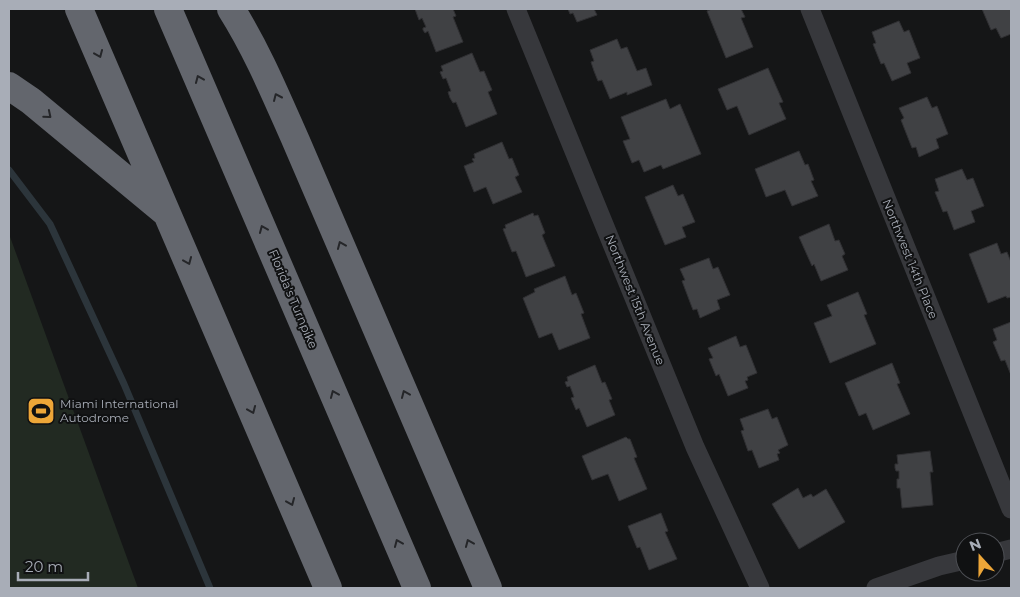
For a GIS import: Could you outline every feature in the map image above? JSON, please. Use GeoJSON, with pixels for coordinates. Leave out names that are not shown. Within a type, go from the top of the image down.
{"type":"FeatureCollection","features":[{"type":"Feature","properties":{"kind":"highway"},"geometry":{"type":"LineString","coordinates":[[80,9],[328,588]]}},
{"type":"Feature","properties":{"kind":"highway","name":"Florida's Turnpike"},"geometry":{"type":"LineString","coordinates":[[168,9],[417,588]]}},
{"type":"Feature","properties":{"kind":"highway"},"geometry":{"type":"LineString","coordinates":[[231,9],[267,76],[296,141],[488,588]]}},
{"type":"Feature","properties":{"kind":"highway"},"geometry":{"type":"LineString","coordinates":[[9,86],[31,101],[169,216]]}},
{"type":"Feature","properties":{"kind":"street","name":"Northwest 15th Avenue"},"geometry":{"type":"LineString","coordinates":[[516,9],[695,447],[760,588]]}},
{"type":"Feature","properties":{"kind":"street","name":"Northwest 14th Place"},"geometry":{"type":"LineString","coordinates":[[810,9],[1011,509]]}},
{"type":"Feature","properties":{"kind":"street"},"geometry":{"type":"LineString","coordinates":[[876,588],[955,562]]}},
{"type":"Feature","properties":{"kind":"shaded area","name":"Miami International Autodrome"},"geometry":{"type":"Polygon","coordinates":[[[9,234],[138,588],[9,588],[9,234]]]}},
{"type":"Feature","properties":{"kind":"building"},"geometry":{"type":"Polygon","coordinates":[[[415,9],[453,9],[456,16],[453,17],[463,42],[436,52],[428,31],[425,33],[423,30],[426,27],[422,18],[419,20],[415,9]]]}},
{"type":"Feature","properties":{"kind":"building"},"geometry":{"type":"Polygon","coordinates":[[[568,9],[594,9],[597,15],[577,22],[573,13],[570,14],[568,9]]]}},
{"type":"Feature","properties":{"kind":"building"},"geometry":{"type":"Polygon","coordinates":[[[712,9],[741,9],[745,17],[741,18],[753,47],[726,58],[707,11],[712,9]]]}},
{"type":"Feature","properties":{"kind":"building"},"geometry":{"type":"Polygon","coordinates":[[[982,9],[1011,9],[1011,34],[1001,38],[996,28],[991,30],[982,9]]]}},
{"type":"Feature","properties":{"kind":"building"},"geometry":{"type":"Polygon","coordinates":[[[899,21],[904,32],[909,30],[920,58],[907,63],[911,73],[892,81],[884,63],[881,64],[873,44],[876,43],[872,32],[899,21]]]}},
{"type":"Feature","properties":{"kind":"building"},"geometry":{"type":"Polygon","coordinates":[[[617,39],[621,49],[627,47],[637,71],[646,68],[652,85],[627,95],[627,92],[610,99],[602,80],[598,81],[591,62],[594,61],[590,50],[617,39]]]}},
{"type":"Feature","properties":{"kind":"building"},"geometry":{"type":"Polygon","coordinates":[[[472,53],[480,72],[484,71],[492,90],[488,92],[497,114],[466,127],[456,102],[453,103],[450,98],[448,92],[451,91],[446,78],[443,79],[440,72],[443,71],[441,66],[472,53]]]}},
{"type":"Feature","properties":{"kind":"building"},"geometry":{"type":"Polygon","coordinates":[[[768,68],[783,102],[779,103],[786,119],[749,135],[737,106],[727,110],[718,89],[768,68]]]}},
{"type":"Feature","properties":{"kind":"building"},"geometry":{"type":"Polygon","coordinates":[[[927,97],[932,108],[937,106],[948,134],[936,139],[939,148],[919,157],[916,147],[912,148],[901,120],[904,118],[899,108],[927,97]]]}},
{"type":"Feature","properties":{"kind":"building"},"geometry":{"type":"Polygon","coordinates":[[[666,99],[670,109],[680,104],[701,154],[663,169],[661,165],[644,172],[639,160],[632,163],[623,141],[630,139],[621,117],[666,99]]]}},
{"type":"Feature","properties":{"kind":"building"},"geometry":{"type":"Polygon","coordinates":[[[502,142],[509,159],[512,158],[519,175],[515,177],[522,192],[493,204],[486,187],[474,192],[464,166],[474,162],[472,159],[475,158],[474,154],[502,142]]]}},
{"type":"Feature","properties":{"kind":"building"},"geometry":{"type":"Polygon","coordinates":[[[799,151],[805,165],[808,164],[814,180],[811,181],[818,196],[792,206],[785,190],[766,197],[755,169],[799,151]]]}},
{"type":"Feature","properties":{"kind":"building"},"geometry":{"type":"Polygon","coordinates":[[[962,169],[967,180],[973,178],[984,206],[971,211],[975,222],[954,230],[947,211],[943,212],[935,192],[939,191],[935,179],[962,169]]]}},
{"type":"Feature","properties":{"kind":"building"},"geometry":{"type":"Polygon","coordinates":[[[673,185],[678,196],[683,194],[695,222],[682,227],[686,237],[665,245],[645,197],[673,185]]]}},
{"type":"Feature","properties":{"kind":"building"},"geometry":{"type":"Polygon","coordinates":[[[533,213],[534,216],[538,215],[545,233],[542,235],[555,266],[526,277],[516,251],[512,252],[503,229],[506,228],[505,225],[533,213]]]}},
{"type":"Feature","properties":{"kind":"building"},"geometry":{"type":"Polygon","coordinates":[[[829,224],[835,241],[839,240],[845,254],[842,256],[848,270],[821,281],[799,237],[829,224]]]}},
{"type":"Feature","properties":{"kind":"building"},"geometry":{"type":"Polygon","coordinates":[[[997,243],[1001,254],[1007,252],[1011,262],[1011,297],[1007,298],[1006,296],[988,303],[969,254],[997,243]]]}},
{"type":"Feature","properties":{"kind":"building"},"geometry":{"type":"Polygon","coordinates":[[[709,258],[713,269],[718,267],[730,295],[717,300],[720,309],[700,318],[697,309],[693,310],[682,281],[685,280],[680,269],[709,258]]]}},
{"type":"Feature","properties":{"kind":"building"},"geometry":{"type":"Polygon","coordinates":[[[565,276],[572,295],[576,293],[584,313],[581,314],[590,338],[559,350],[552,333],[539,338],[523,298],[535,292],[534,289],[565,276]]]}},
{"type":"Feature","properties":{"kind":"building"},"geometry":{"type":"Polygon","coordinates":[[[858,292],[867,314],[864,315],[876,344],[830,363],[814,323],[832,316],[827,305],[858,292]]]}},
{"type":"Feature","properties":{"kind":"building"},"geometry":{"type":"Polygon","coordinates":[[[1011,322],[1011,375],[1005,360],[1001,361],[993,342],[997,340],[993,329],[1011,322]]]}},
{"type":"Feature","properties":{"kind":"building"},"geometry":{"type":"Polygon","coordinates":[[[736,336],[740,347],[746,345],[757,373],[747,377],[748,380],[745,381],[748,388],[728,396],[719,374],[716,376],[709,359],[713,358],[708,348],[736,336]]]}},
{"type":"Feature","properties":{"kind":"building"},"geometry":{"type":"Polygon","coordinates":[[[892,363],[900,383],[897,384],[910,414],[873,430],[866,413],[859,416],[845,383],[892,363]]]}},
{"type":"Feature","properties":{"kind":"building"},"geometry":{"type":"Polygon","coordinates":[[[595,365],[602,383],[605,382],[612,399],[609,400],[615,415],[587,427],[579,408],[576,410],[571,398],[574,397],[570,386],[567,387],[565,382],[568,381],[567,377],[595,365]]]}},
{"type":"Feature","properties":{"kind":"building"},"geometry":{"type":"Polygon","coordinates":[[[768,409],[772,419],[777,417],[788,445],[778,450],[780,453],[777,454],[779,460],[759,468],[752,450],[748,451],[741,431],[744,430],[740,419],[768,409]]]}},
{"type":"Feature","properties":{"kind":"building"},"geometry":{"type":"Polygon","coordinates":[[[626,437],[630,439],[637,457],[634,458],[647,489],[619,501],[608,474],[592,480],[582,456],[626,437]]]}},
{"type":"Feature","properties":{"kind":"building"},"geometry":{"type":"Polygon","coordinates":[[[930,451],[933,472],[930,472],[933,505],[902,508],[900,488],[897,488],[899,471],[896,471],[895,468],[895,464],[898,464],[897,455],[930,451]]]}},
{"type":"Feature","properties":{"kind":"building"},"geometry":{"type":"Polygon","coordinates":[[[798,488],[803,498],[811,494],[813,497],[826,489],[845,522],[799,549],[772,504],[798,488]]]}},
{"type":"Feature","properties":{"kind":"building"},"geometry":{"type":"Polygon","coordinates":[[[661,513],[668,531],[665,532],[677,559],[649,570],[640,547],[637,548],[628,526],[661,513]]]}},
{"type":"Feature","properties":{"kind":"waterway"},"geometry":{"type":"LineString","coordinates":[[9,170],[50,224],[124,384],[210,588]]}},
{"type":"Feature","properties":{"kind":"place","name":"Miami International Autodrome"},"geometry":{"type":"Point","coordinates":[41,411]}}]}
